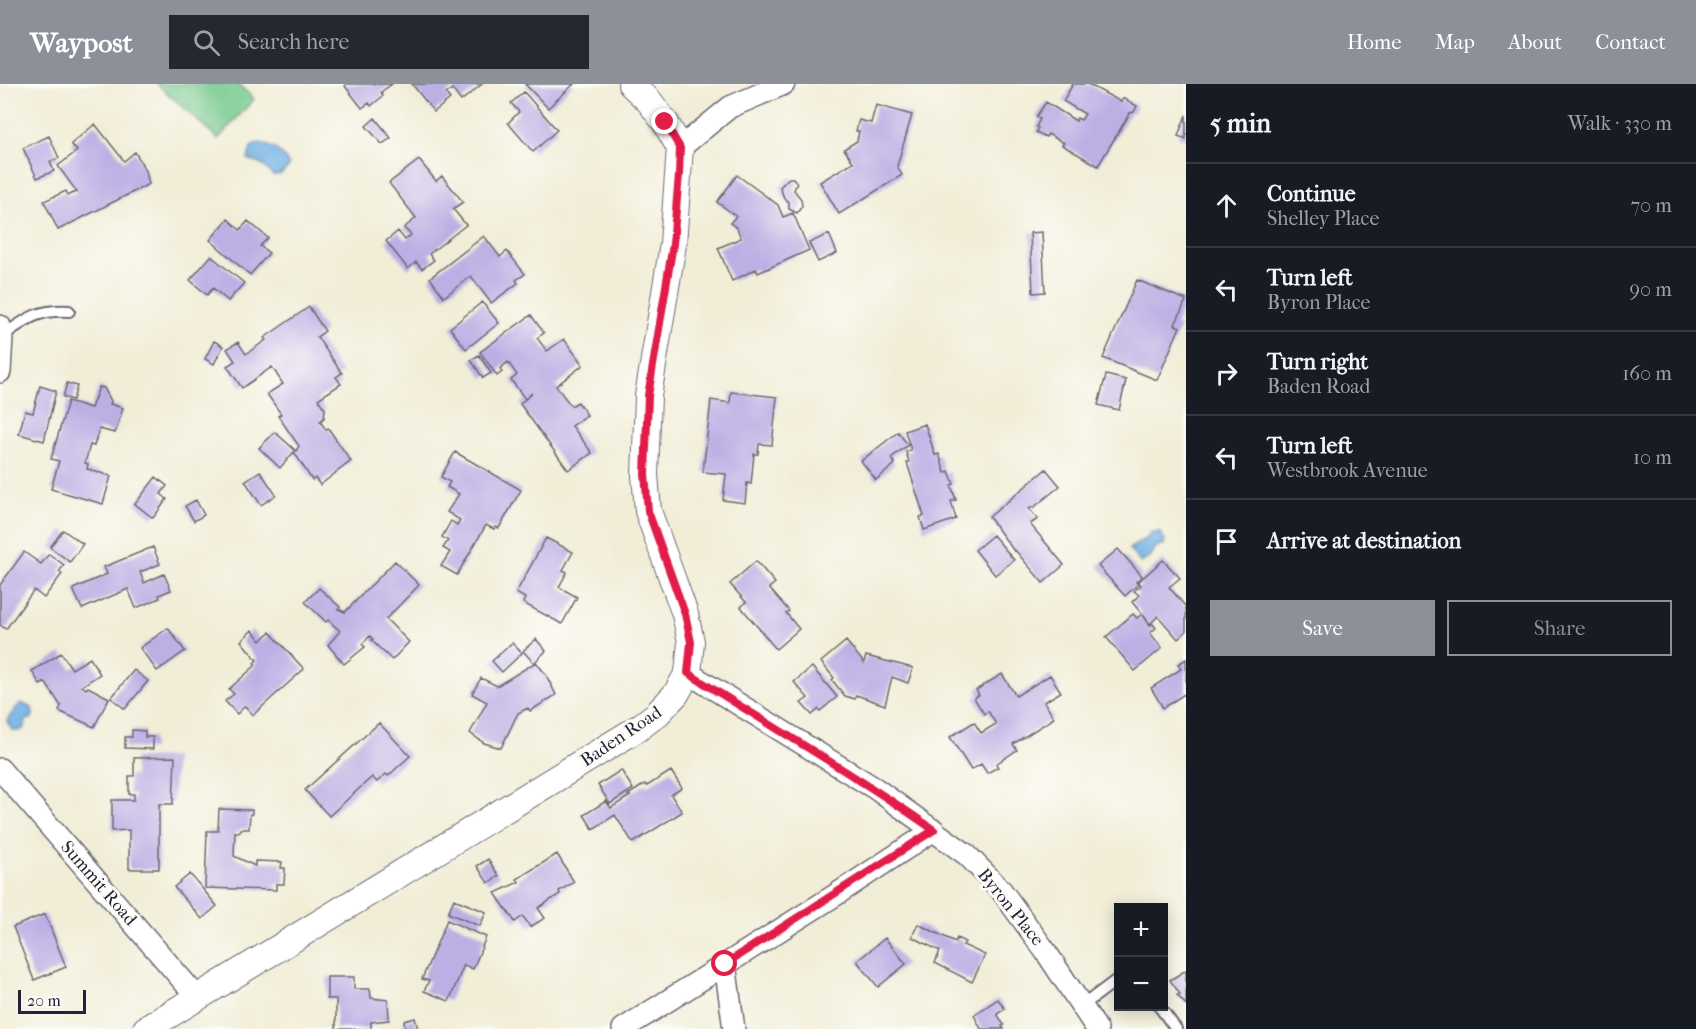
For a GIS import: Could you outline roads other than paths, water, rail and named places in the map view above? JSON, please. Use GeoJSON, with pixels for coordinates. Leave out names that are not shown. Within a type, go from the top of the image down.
{"type":"FeatureCollection","features":[{"type":"Feature","properties":{"kind":"street"},"geometry":{"type":"LineString","coordinates":[[631,84],[649,101],[680,148],[730,107],[784,84]]}},
{"type":"Feature","properties":{"kind":"street","name":"Baden Road"},"geometry":{"type":"LineString","coordinates":[[146,1029],[640,727],[668,704],[676,694],[688,673],[691,642],[685,614],[648,511],[645,474],[648,396],[673,244],[680,148]]}},
{"type":"Feature","properties":{"kind":"street"},"geometry":{"type":"LineString","coordinates":[[0,372],[1,331]]}},
{"type":"Feature","properties":{"kind":"street","name":"Byron Place"},"geometry":{"type":"LineString","coordinates":[[688,673],[876,789],[967,855],[1001,890],[1097,1029]]}},
{"type":"Feature","properties":{"kind":"street","name":"Summit Road"},"geometry":{"type":"LineString","coordinates":[[0,769],[197,997]]}},
{"type":"Feature","properties":{"kind":"street"},"geometry":{"type":"LineString","coordinates":[[623,1029],[934,830]]}},
{"type":"Feature","properties":{"kind":"street"},"geometry":{"type":"LineString","coordinates":[[725,964],[734,1029]]}},
{"type":"Feature","properties":{"kind":"lane"},"geometry":{"type":"LineString","coordinates":[[1,331],[51,310],[69,311]]}},
{"type":"Feature","properties":{"kind":"lane"},"geometry":{"type":"LineString","coordinates":[[1082,1006],[1114,984]]}},
{"type":"Feature","properties":{"kind":"lane"},"geometry":{"type":"LineString","coordinates":[[1163,1011],[1176,1029]]}},
{"type":"Feature","properties":{"kind":"water"},"geometry":{"type":"Polygon","coordinates":[[[260,143],[274,148],[284,157],[289,166],[281,174],[273,176],[264,166],[248,159],[251,147],[260,143]]]}},
{"type":"Feature","properties":{"kind":"water"},"geometry":{"type":"Polygon","coordinates":[[[1151,532],[1160,532],[1165,541],[1164,545],[1156,547],[1150,557],[1141,563],[1129,549],[1148,537],[1151,532]]]}},
{"type":"Feature","properties":{"kind":"water"},"geometry":{"type":"Polygon","coordinates":[[[21,703],[32,708],[33,715],[31,719],[27,719],[24,728],[19,731],[12,730],[7,721],[21,703]]]}}]}
